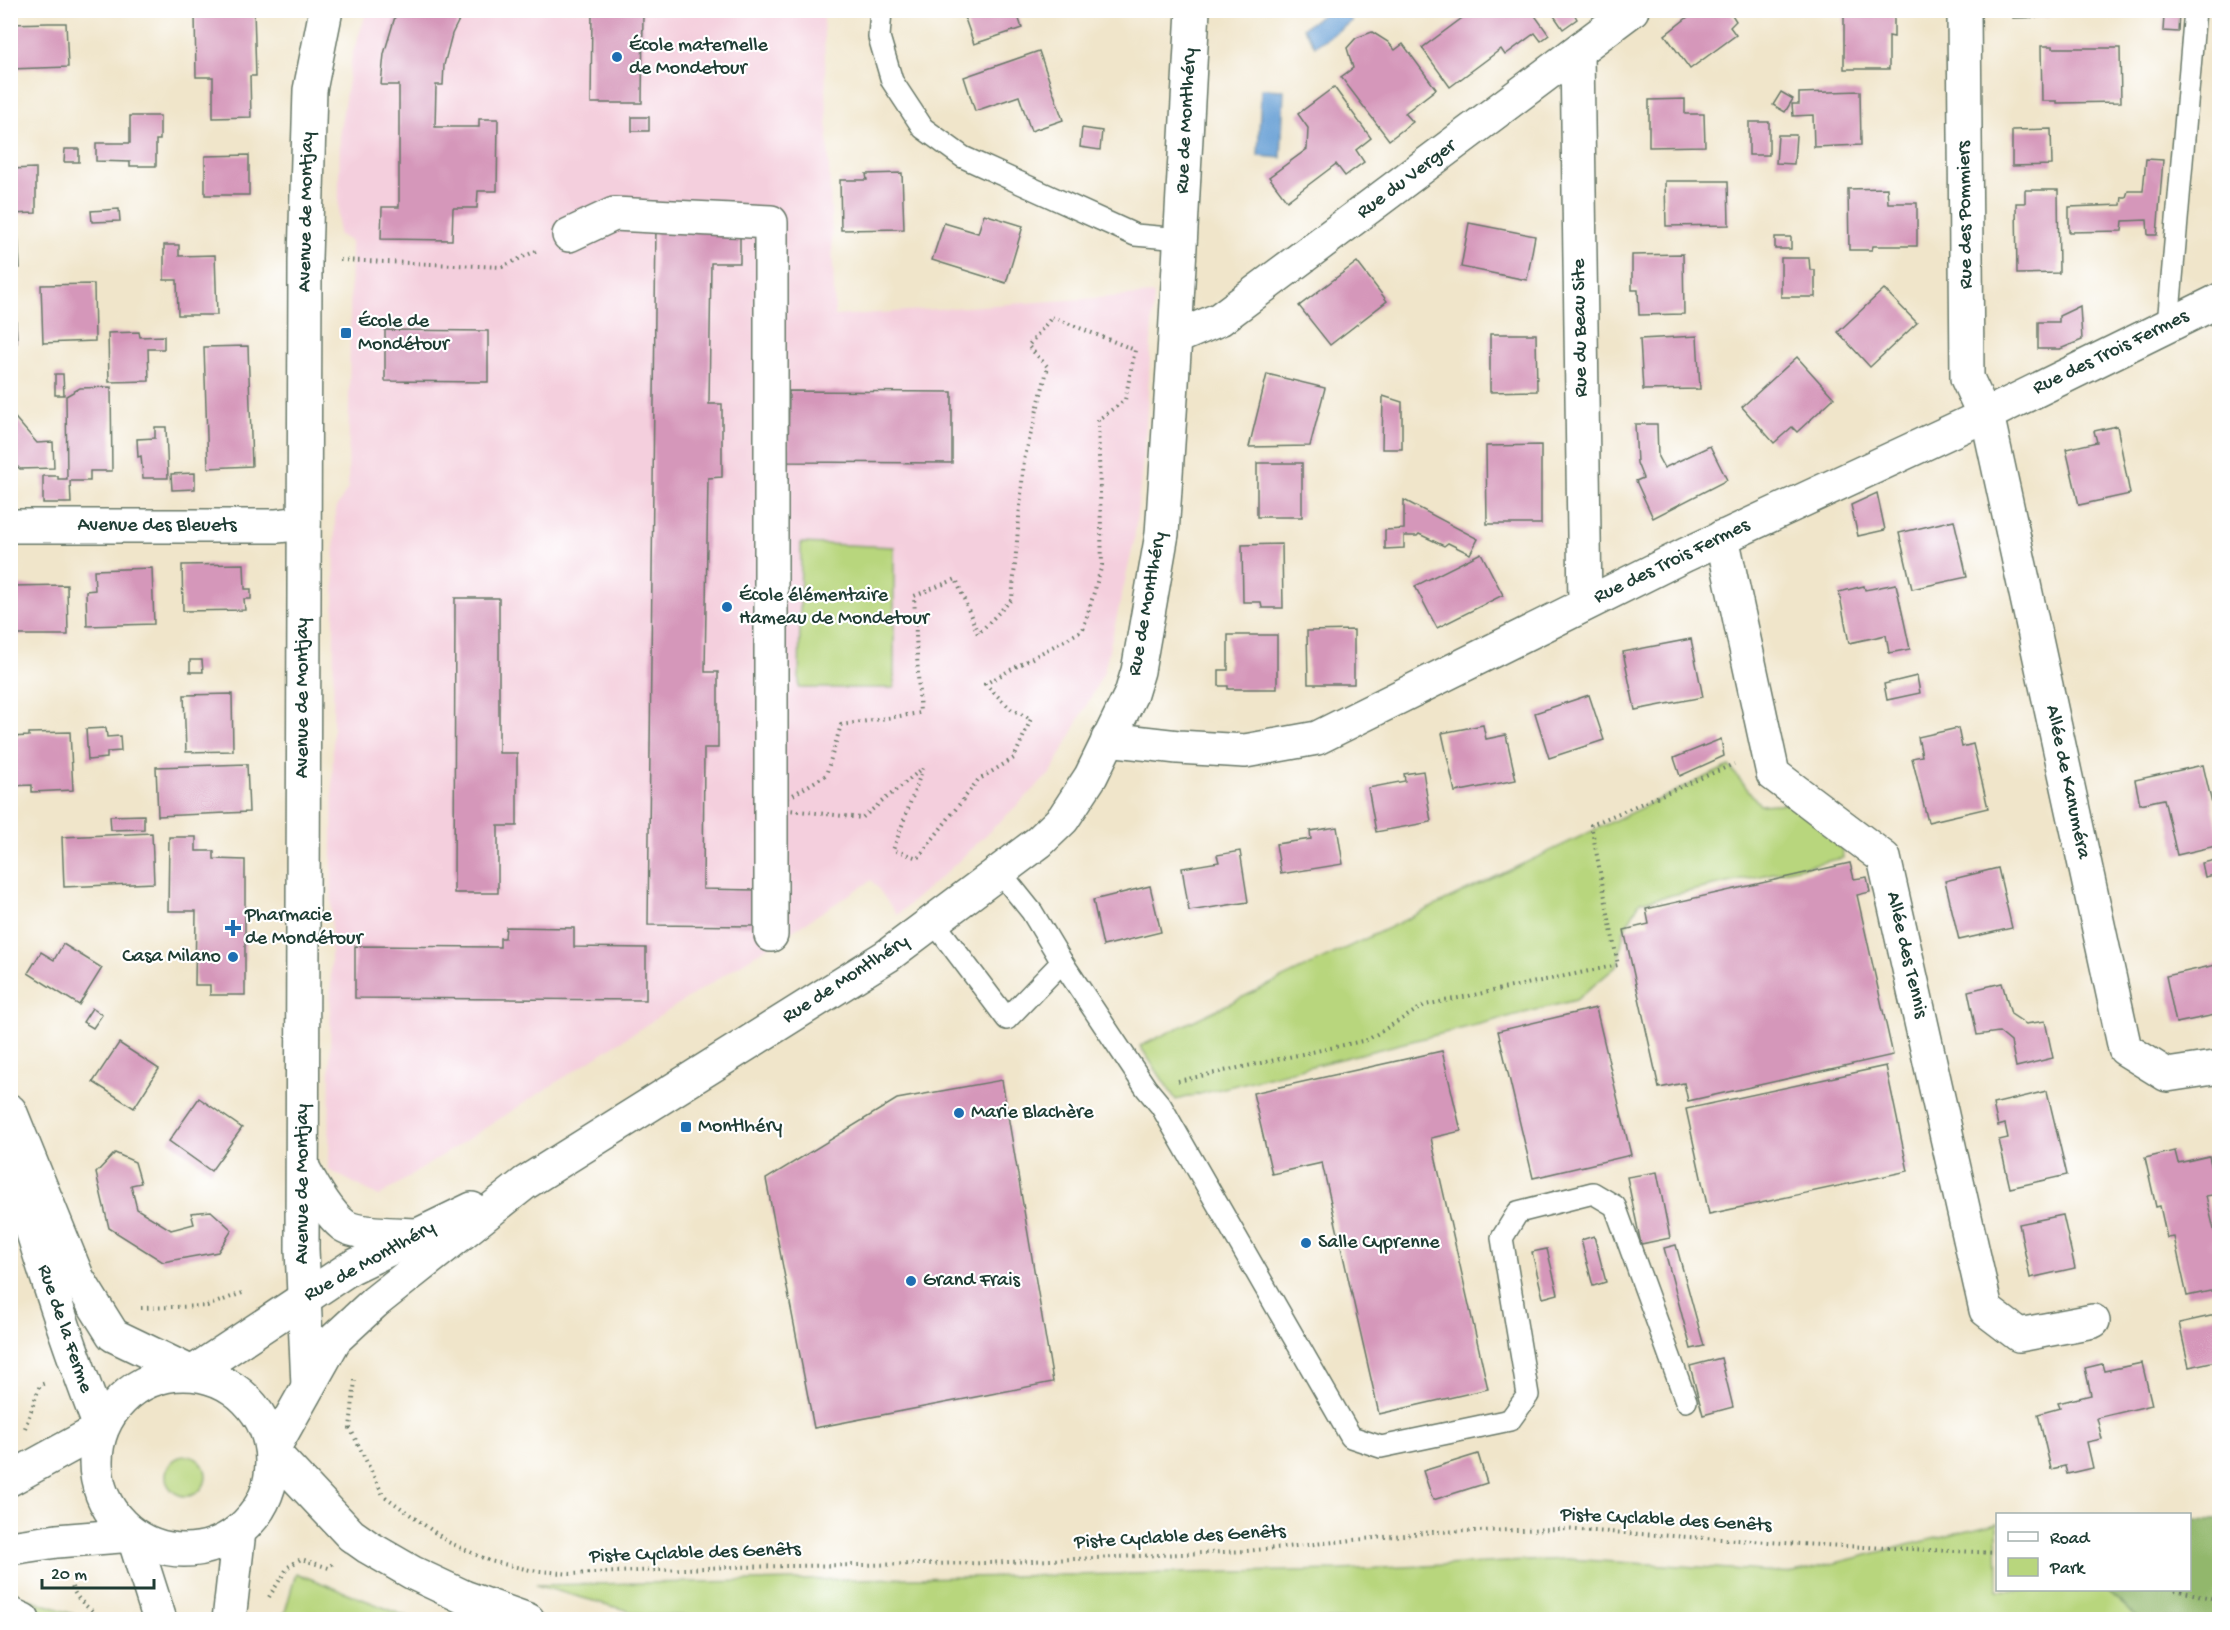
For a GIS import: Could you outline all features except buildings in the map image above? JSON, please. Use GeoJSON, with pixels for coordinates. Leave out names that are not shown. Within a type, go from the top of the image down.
{"type":"FeatureCollection","features":[{"type":"Feature","properties":{"kind":"main road","name":"Avenue de Montjay"},"geometry":{"type":"LineString","coordinates":[[308,1386],[304,1297],[303,1168],[305,259],[310,90],[326,10]]}},
{"type":"Feature","properties":{"kind":"main road","name":"Rue de Montlhéry"},"geometry":{"type":"LineString","coordinates":[[272,1451],[336,1339],[375,1302],[525,1183],[887,956],[1039,842],[1063,819],[1091,776],[1131,694],[1138,671],[1162,534],[1193,10]]}},
{"type":"Feature","properties":{"kind":"main road","name":"Rue du Verger"},"geometry":{"type":"LineString","coordinates":[[1175,338],[1220,319],[1632,10]]}},
{"type":"Feature","properties":{"kind":"main road","name":"Rue des Pommiers"},"geometry":{"type":"LineString","coordinates":[[1964,10],[1967,378],[1986,415]]}},
{"type":"Feature","properties":{"kind":"main road","name":"Rue du Beau Site"},"geometry":{"type":"LineString","coordinates":[[1577,52],[1585,604]]}},
{"type":"Feature","properties":{"kind":"main road"},"geometry":{"type":"LineString","coordinates":[[568,235],[614,214],[771,222],[771,935]]}},
{"type":"Feature","properties":{"kind":"main road","name":"Rue des Trois Fermes"},"geometry":{"type":"LineString","coordinates":[[1108,739],[1245,751],[1317,738],[1722,537],[1986,415],[2220,300]]}},
{"type":"Feature","properties":{"kind":"main road","name":"Allée de Kanuméra"},"geometry":{"type":"LineString","coordinates":[[1986,415],[2125,1048],[2167,1075],[2220,1067]]}},
{"type":"Feature","properties":{"kind":"main road","name":"Avenue des Bleuets"},"geometry":{"type":"LineString","coordinates":[[10,526],[277,526],[304,523]]}},
{"type":"Feature","properties":{"kind":"main road","name":"Allée des Tennis"},"geometry":{"type":"LineString","coordinates":[[1722,537],[1773,774],[1884,858],[1986,1310],[2019,1335],[2093,1321]]}},
{"type":"Feature","properties":{"kind":"main road","name":"Rue de la Ferme"},"geometry":{"type":"LineString","coordinates":[[10,1111],[78,1279],[113,1335],[192,1373],[221,1381],[245,1398],[263,1422],[272,1451],[271,1474],[266,1495],[254,1515],[239,1531],[214,1545],[186,1551],[158,1547],[133,1534],[112,1514],[98,1488],[95,1458],[101,1429],[115,1404],[137,1385],[164,1374],[192,1373]]}},
{"type":"Feature","properties":{"kind":"main road","name":"Rue de la Ferme"},"geometry":{"type":"LineString","coordinates":[[10,1159],[40,1259],[101,1429]]}},
{"type":"Feature","properties":{"kind":"main road"},"geometry":{"type":"LineString","coordinates":[[303,1168],[316,1192],[344,1226],[366,1232],[417,1234]]}},
{"type":"Feature","properties":{"kind":"main road","name":"Rue de Montlhéry"},"geometry":{"type":"LineString","coordinates":[[192,1373],[350,1268],[525,1183]]}},
{"type":"Feature","properties":{"kind":"main road"},"geometry":{"type":"LineString","coordinates":[[10,1479],[101,1429]]}},
{"type":"Feature","properties":{"kind":"main road"},"geometry":{"type":"LineString","coordinates":[[272,1451],[351,1535],[368,1547],[413,1573],[464,1597],[528,1620]]}},
{"type":"Feature","properties":{"kind":"main road"},"geometry":{"type":"LineString","coordinates":[[229,1620],[239,1531]]}},
{"type":"Feature","properties":{"kind":"main road"},"geometry":{"type":"LineString","coordinates":[[10,1548],[57,1540],[133,1534],[160,1620]]}},
{"type":"Feature","properties":{"kind":"main road"},"geometry":{"type":"LineString","coordinates":[[10,1614],[23,1620]]}},
{"type":"Feature","properties":{"kind":"lane"},"geometry":{"type":"LineString","coordinates":[[880,10],[879,37],[891,81],[923,128],[963,157],[1135,235],[1181,239]]}},
{"type":"Feature","properties":{"kind":"lane"},"geometry":{"type":"LineString","coordinates":[[2168,325],[2195,10]]}},
{"type":"Feature","properties":{"kind":"lane"},"geometry":{"type":"LineString","coordinates":[[999,871],[1032,912],[1062,962],[1146,1088],[1161,1106],[1351,1437],[1381,1448],[1510,1420],[1528,1395],[1502,1238],[1518,1212],[1593,1193],[1615,1206],[1686,1401]]}},
{"type":"Feature","properties":{"kind":"lane"},"geometry":{"type":"LineString","coordinates":[[933,921],[1007,1019],[1062,962]]}},
{"type":"Feature","properties":{"kind":"path"},"geometry":{"type":"LineString","coordinates":[[305,259],[502,267],[568,235]]}},
{"type":"Feature","properties":{"kind":"path"},"geometry":{"type":"LineString","coordinates":[[1052,317],[1135,350],[1125,400],[1098,420],[1102,565],[1083,630],[985,684],[1011,710],[1031,719],[1014,758],[978,780],[918,858],[893,850],[923,768],[862,818],[771,808],[826,775],[841,725],[920,713],[914,596],[956,579],[978,634],[1012,598],[1024,460],[1048,367],[1028,346],[1052,317]]}},
{"type":"Feature","properties":{"kind":"path"},"geometry":{"type":"LineString","coordinates":[[1146,1088],[1367,1040],[1425,1005],[1618,964],[1591,825],[1767,750]]}},
{"type":"Feature","properties":{"kind":"path"},"geometry":{"type":"LineString","coordinates":[[133,1308],[207,1306],[247,1292]]}},
{"type":"Feature","properties":{"kind":"path","name":"Piste Cyclable des Genêts"},"geometry":{"type":"LineString","coordinates":[[356,1373],[350,1428],[383,1496],[448,1542],[490,1562],[530,1570],[571,1574],[728,1567],[999,1563],[1246,1551],[1433,1532],[1562,1529],[1800,1544],[1996,1553]]}},
{"type":"Feature","properties":{"kind":"path"},"geometry":{"type":"LineString","coordinates":[[25,1426],[40,1385],[51,1381]]}},
{"type":"Feature","properties":{"kind":"path"},"geometry":{"type":"LineString","coordinates":[[266,1601],[288,1567],[301,1559],[329,1568],[333,1564]]}},
{"type":"Feature","properties":{"kind":"path"},"geometry":{"type":"LineString","coordinates":[[72,1587],[76,1599],[102,1620]]}},
{"type":"Feature","properties":{"kind":"path"},"geometry":{"type":"LineString","coordinates":[[2180,1591],[2220,1599]]}},
{"type":"Feature","properties":{"kind":"shaded area","name":"École élémentaire Hameau de Mondetour"},"geometry":{"type":"Polygon","coordinates":[[[367,11],[823,11],[835,316],[1154,294],[1145,440],[1134,542],[1104,672],[1051,773],[948,871],[897,915],[872,880],[379,1196],[329,1170],[335,510],[348,488],[351,242],[338,234],[340,130],[352,55],[367,11]]]}},
{"type":"Feature","properties":{"kind":"green space"},"geometry":{"type":"Polygon","coordinates":[[[801,543],[894,547],[894,688],[799,688],[801,543]]]}},
{"type":"Feature","properties":{"kind":"green space"},"geometry":{"type":"Polygon","coordinates":[[[1729,766],[1760,805],[1791,803],[1839,833],[1843,858],[1640,902],[1624,930],[1618,965],[1576,1000],[1176,1100],[1140,1046],[1729,766]]]}},
{"type":"Feature","properties":{"kind":"green space"},"geometry":{"type":"Polygon","coordinates":[[[186,1456],[200,1462],[206,1476],[200,1490],[186,1496],[172,1490],[166,1476],[172,1462],[186,1456]]]}},
{"type":"Feature","properties":{"kind":"green space"},"geometry":{"type":"Polygon","coordinates":[[[2191,1519],[2219,1520],[2219,1619],[2140,1619],[2107,1591],[2191,1591],[2191,1519]]]}},
{"type":"Feature","properties":{"kind":"green space"},"geometry":{"type":"Polygon","coordinates":[[[1996,1523],[1996,1591],[2107,1591],[2140,1619],[959,1620],[644,1615],[536,1585],[1341,1570],[1567,1559],[1795,1573],[1996,1523]]]}},
{"type":"Feature","properties":{"kind":"green space"},"geometry":{"type":"Polygon","coordinates":[[[296,1573],[413,1619],[283,1619],[296,1573]]]}},
{"type":"Feature","properties":{"kind":"green space"},"geometry":{"type":"Polygon","coordinates":[[[29,1599],[87,1619],[11,1619],[10,1601],[29,1599]]]}},
{"type":"Feature","properties":{"kind":"water"},"geometry":{"type":"Polygon","coordinates":[[[1328,11],[1345,11],[1352,21],[1315,46],[1303,28],[1328,11]]]}},
{"type":"Feature","properties":{"kind":"water"},"geometry":{"type":"Polygon","coordinates":[[[1261,89],[1284,90],[1281,158],[1258,156],[1261,89]]]}},
{"type":"Feature","properties":{"kind":"place","name":"École maternelle de Mondetour"},"geometry":{"type":"Point","coordinates":[617,57]}},
{"type":"Feature","properties":{"kind":"place","name":"École de Mondétour"},"geometry":{"type":"Point","coordinates":[346,333]}},
{"type":"Feature","properties":{"kind":"place","name":"École élémentaire Hameau de Mondetour"},"geometry":{"type":"Point","coordinates":[727,607]}},
{"type":"Feature","properties":{"kind":"place","name":"Pharmacie de Mondétour"},"geometry":{"type":"Point","coordinates":[233,928]}},
{"type":"Feature","properties":{"kind":"place","name":"Casa Milano"},"geometry":{"type":"Point","coordinates":[233,957]}},
{"type":"Feature","properties":{"kind":"place","name":"Marie Blachère"},"geometry":{"type":"Point","coordinates":[959,1113]}},
{"type":"Feature","properties":{"kind":"place","name":"Montlhéry"},"geometry":{"type":"Point","coordinates":[686,1127]}},
{"type":"Feature","properties":{"kind":"place","name":"Salle Cyprenne"},"geometry":{"type":"Point","coordinates":[1306,1243]}},
{"type":"Feature","properties":{"kind":"place","name":"Grand Frais"},"geometry":{"type":"Point","coordinates":[911,1281]}}]}
